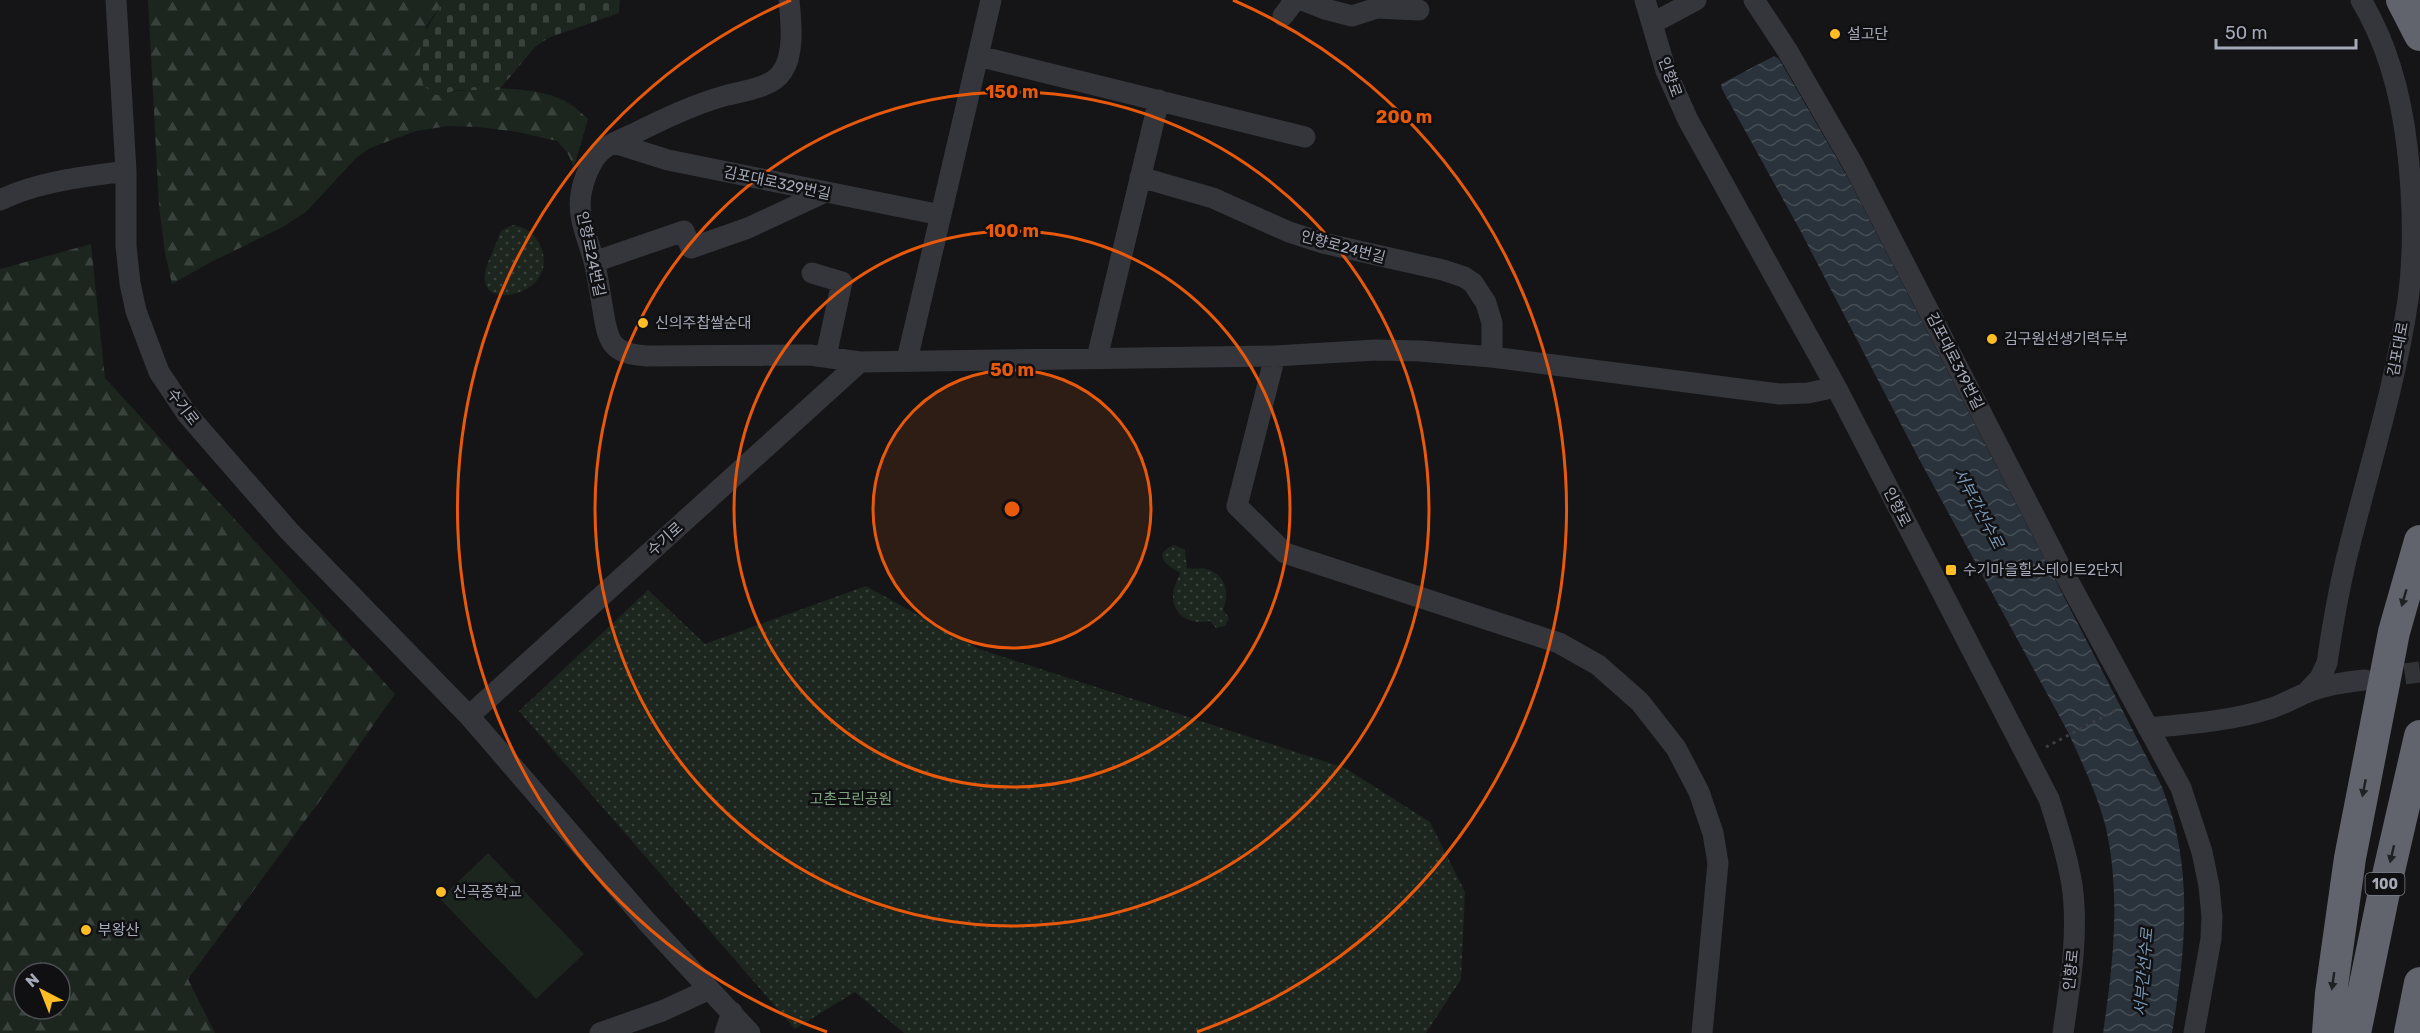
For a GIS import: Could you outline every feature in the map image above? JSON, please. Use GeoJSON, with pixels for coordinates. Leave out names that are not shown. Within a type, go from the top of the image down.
{"type":"FeatureCollection","features":[{"type":"Feature","properties":{"kind":"highway"},"geometry":{"type":"LineString","coordinates":[[2402,0],[2420,35]]}},
{"type":"Feature","properties":{"kind":"highway"},"geometry":{"type":"LineString","coordinates":[[2328,1033],[2331,993],[2350,858],[2394,632],[2420,542]]}},
{"type":"Feature","properties":{"kind":"highway","name":"100"},"geometry":{"type":"LineString","coordinates":[[2355,1033],[2420,736]]}},
{"type":"Feature","properties":{"kind":"highway"},"geometry":{"type":"LineString","coordinates":[[2410,1033],[2420,983]]}},
{"type":"Feature","properties":{"kind":"street","name":"수기로"},"geometry":{"type":"LineString","coordinates":[[116,0],[126,171],[126,246],[136,311],[159,372],[194,422],[289,531],[469,716],[648,922],[750,1033]]}},
{"type":"Feature","properties":{"kind":"street","name":"인향로24번길"},"geometry":{"type":"LineString","coordinates":[[789,0],[788,57],[783,71],[775,80],[672,115],[600,151],[592,162],[581,193],[581,214],[594,262],[604,320],[611,341],[618,350],[629,355],[826,356],[860,362],[1275,356],[1376,350],[1420,351],[1492,357],[1780,394],[1808,393],[1836,387]]}},
{"type":"Feature","properties":{"kind":"street"},"geometry":{"type":"LineString","coordinates":[[907,360],[991,0]]}},
{"type":"Feature","properties":{"kind":"street"},"geometry":{"type":"LineString","coordinates":[[1302,0],[1352,16],[1377,8],[1419,10]]}},
{"type":"Feature","properties":{"kind":"street","name":"인향로"},"geometry":{"type":"LineString","coordinates":[[1645,0],[1666,72],[1688,120],[1836,387],[2049,799],[2066,855],[2072,886],[2074,919],[2073,951],[2063,1033]]}},
{"type":"Feature","properties":{"kind":"street"},"geometry":{"type":"LineString","coordinates":[[1653,23],[1696,0]]}},
{"type":"Feature","properties":{"kind":"street","name":"김포대로319번길"},"geometry":{"type":"LineString","coordinates":[[1754,0],[1787,50],[1854,166],[2058,562],[2181,788],[2195,825],[2209,886],[2211,939],[2194,1033]]}},
{"type":"Feature","properties":{"kind":"street","name":"김포대로"},"geometry":{"type":"LineString","coordinates":[[2306,693],[2320,678],[2327,663],[2346,560],[2400,344],[2408,299],[2412,256],[2411,177],[2399,97],[2393,70],[2361,0]]}},
{"type":"Feature","properties":{"kind":"street"},"geometry":{"type":"LineString","coordinates":[[978,56],[1305,137]]}},
{"type":"Feature","properties":{"kind":"street"},"geometry":{"type":"LineString","coordinates":[[1097,358],[1159,100]]}},
{"type":"Feature","properties":{"kind":"street","name":"김포대로329번길"},"geometry":{"type":"LineString","coordinates":[[614,143],[668,160],[941,215]]}},
{"type":"Feature","properties":{"kind":"street"},"geometry":{"type":"LineString","coordinates":[[0,200],[14,193],[66,180],[126,171]]}},
{"type":"Feature","properties":{"kind":"street","name":"인향로24번길"},"geometry":{"type":"LineString","coordinates":[[1140,177],[1213,198],[1289,232],[1323,243],[1443,270],[1464,277],[1473,283],[1486,303],[1492,324],[1492,357]]}},
{"type":"Feature","properties":{"kind":"street"},"geometry":{"type":"LineString","coordinates":[[594,262],[684,231],[691,248],[748,228],[823,193]]}},
{"type":"Feature","properties":{"kind":"street"},"geometry":{"type":"LineString","coordinates":[[812,273],[842,282],[826,356]]}},
{"type":"Feature","properties":{"kind":"street"},"geometry":{"type":"LineString","coordinates":[[1275,356],[1238,506],[1285,553],[1559,643],[1598,665],[1640,702],[1676,748],[1699,792],[1713,833],[1718,863],[1702,1033]]}},
{"type":"Feature","properties":{"kind":"street","name":"수기로"},"geometry":{"type":"LineString","coordinates":[[469,716],[860,362]]}},
{"type":"Feature","properties":{"kind":"street"},"geometry":{"type":"LineString","coordinates":[[2148,728],[2212,721],[2247,714],[2294,700],[2306,693],[2345,682],[2365,680]]}},
{"type":"Feature","properties":{"kind":"street"},"geometry":{"type":"LineString","coordinates":[[600,1033],[662,1011],[710,989]]}},
{"type":"Feature","properties":{"kind":"street"},"geometry":{"type":"LineString","coordinates":[[725,1033],[732,1012]]}},
{"type":"Feature","properties":{"kind":"path"},"geometry":{"type":"LineString","coordinates":[[2048,746],[2126,705]]}},
{"type":"Feature","properties":{"kind":"green space"},"geometry":{"type":"Polygon","coordinates":[[[148,0],[445,0],[426,26],[436,95],[467,90],[523,90],[556,97],[570,104],[588,119],[574,167],[567,152],[557,141],[518,132],[448,126],[416,131],[370,148],[355,159],[308,210],[283,227],[172,284],[165,253],[159,206],[148,0]]]}},
{"type":"Feature","properties":{"kind":"green space"},"geometry":{"type":"Polygon","coordinates":[[[445,0],[620,0],[619,13],[548,38],[535,47],[499,90],[460,90],[436,95],[423,85],[420,49],[426,31],[445,0]]]}},
{"type":"Feature","properties":{"kind":"green space"},"geometry":{"type":"Polygon","coordinates":[[[513,225],[528,231],[539,243],[544,261],[541,275],[531,286],[519,293],[506,295],[494,293],[486,286],[486,269],[502,230],[513,225]]]}},
{"type":"Feature","properties":{"kind":"green space"},"geometry":{"type":"Polygon","coordinates":[[[91,244],[105,378],[395,694],[327,791],[188,979],[215,1033],[0,1033],[0,269],[91,244]]]}},
{"type":"Feature","properties":{"kind":"green space"},"geometry":{"type":"Polygon","coordinates":[[[1174,545],[1185,550],[1187,568],[1207,569],[1222,580],[1226,591],[1223,610],[1229,618],[1225,626],[1216,628],[1210,621],[1190,620],[1176,609],[1173,593],[1180,573],[1166,564],[1162,556],[1174,545]]]}},
{"type":"Feature","properties":{"kind":"green space","name":"고촌근린공원"},"geometry":{"type":"Polygon","coordinates":[[[866,586],[979,649],[1345,768],[1430,822],[1465,892],[1461,979],[1426,1033],[904,1033],[855,992],[795,1029],[519,711],[648,590],[705,644],[866,586]]]}},
{"type":"Feature","properties":{"kind":"green space"},"geometry":{"type":"Polygon","coordinates":[[[488,853],[584,954],[536,999],[440,899],[488,853]]]}},
{"type":"Feature","properties":{"kind":"water","name":"서부간선수로"},"geometry":{"type":"Polygon","coordinates":[[[1774,56],[1779,59],[1847,176],[2162,787],[2175,825],[2183,881],[2184,932],[2172,1033],[2103,1033],[2110,982],[2114,905],[2111,854],[2099,804],[2069,734],[1919,459],[1801,232],[1722,89],[1721,84],[1774,56]]]}},
{"type":"Feature","properties":{"kind":"tunnel"},"geometry":{"type":"LineString","coordinates":[[2374,678],[2420,672]]}},
{"type":"Feature","properties":{"kind":"place","name":"설고단"},"geometry":{"type":"Point","coordinates":[1835,34]}},
{"type":"Feature","properties":{"kind":"place","name":"신의주찹쌀순대"},"geometry":{"type":"Point","coordinates":[643,323]}},
{"type":"Feature","properties":{"kind":"place","name":"김구원선생기력두부"},"geometry":{"type":"Point","coordinates":[1992,339]}},
{"type":"Feature","properties":{"kind":"place","name":"수기마을힐스테이트2단지"},"geometry":{"type":"Point","coordinates":[1951,570]}},
{"type":"Feature","properties":{"kind":"place","name":"신곡중학교"},"geometry":{"type":"Point","coordinates":[441,892]}},
{"type":"Feature","properties":{"kind":"place","name":"부왕산"},"geometry":{"type":"Point","coordinates":[86,930]}}]}
